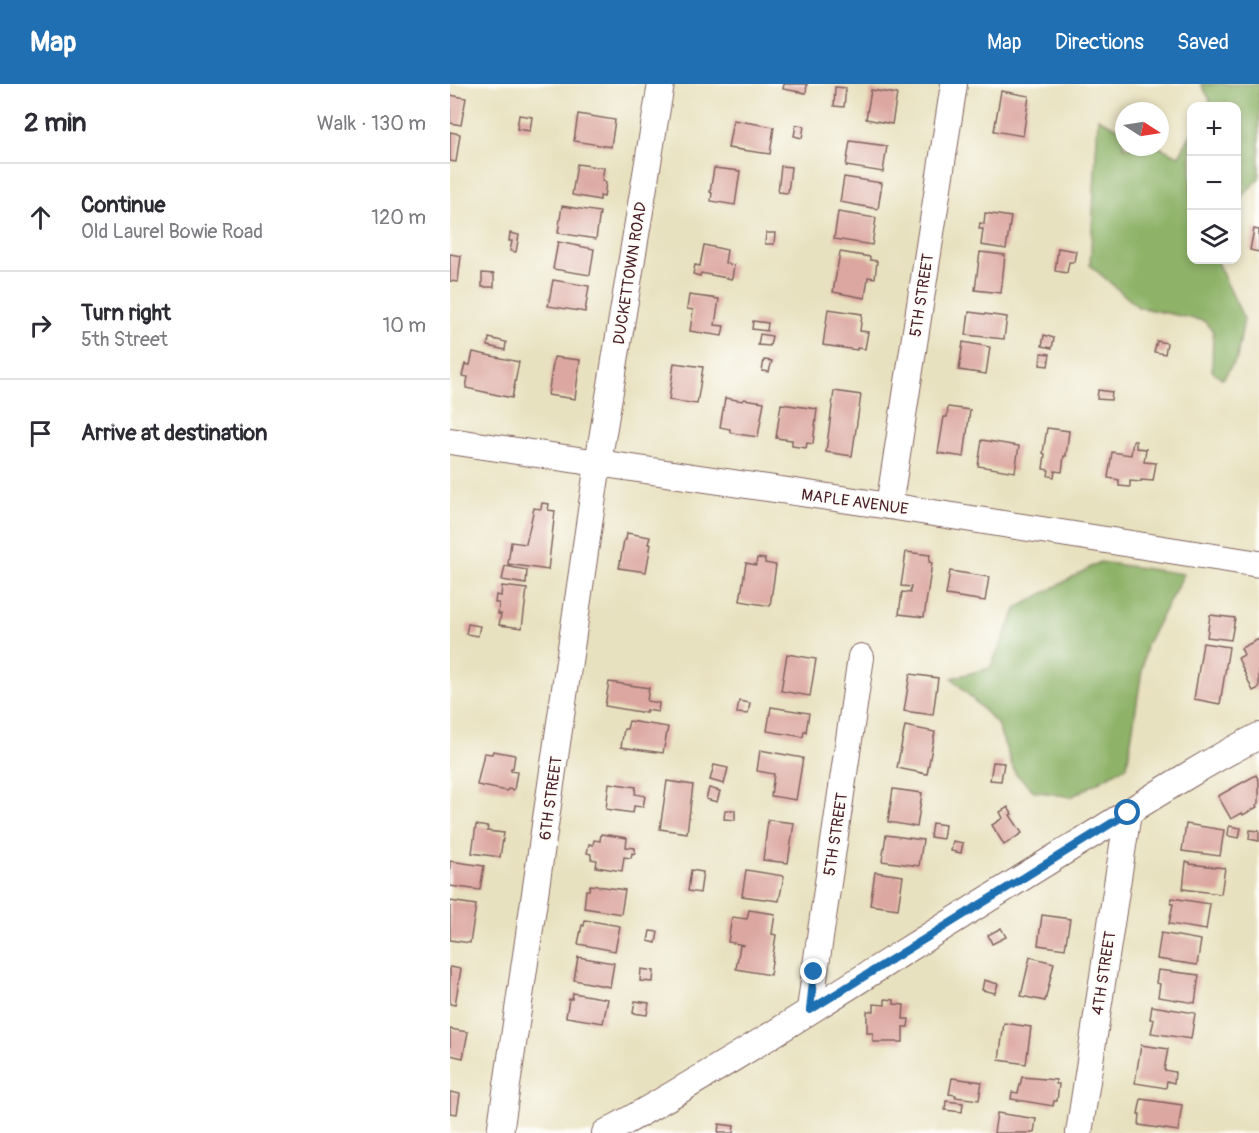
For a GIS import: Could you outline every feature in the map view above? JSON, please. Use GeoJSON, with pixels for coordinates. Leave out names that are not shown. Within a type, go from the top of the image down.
{"type":"FeatureCollection","features":[{"type":"Feature","properties":{"kind":"street","name":"DUCKETTOWN ROAD"},"geometry":{"type":"LineString","coordinates":[[598,463],[661,84]]}},
{"type":"Feature","properties":{"kind":"street","name":"5TH STREET"},"geometry":{"type":"LineString","coordinates":[[889,506],[954,84]]}},
{"type":"Feature","properties":{"kind":"street","name":"MAPLE AVENUE"},"geometry":{"type":"LineString","coordinates":[[450,441],[1259,564]]}},
{"type":"Feature","properties":{"kind":"street","name":"6TH STREET"},"geometry":{"type":"LineString","coordinates":[[500,1133],[598,463]]}},
{"type":"Feature","properties":{"kind":"street","name":"5TH STREET"},"geometry":{"type":"LineString","coordinates":[[810,1010],[861,657]]}},
{"type":"Feature","properties":{"kind":"street"},"geometry":{"type":"LineString","coordinates":[[605,1133],[810,1010],[1232,749],[1259,736]]}},
{"type":"Feature","properties":{"kind":"street","name":"4TH STREET"},"geometry":{"type":"LineString","coordinates":[[1079,1133],[1128,813]]}},
{"type":"Feature","properties":{"kind":"green space"},"geometry":{"type":"Polygon","coordinates":[[[1201,84],[1259,84],[1259,178],[1241,198],[1241,102],[1209,102],[1201,84]]]}},
{"type":"Feature","properties":{"kind":"green space"},"geometry":{"type":"Polygon","coordinates":[[[1098,118],[1115,126],[1115,156],[1169,156],[1169,152],[1179,156],[1187,141],[1187,264],[1218,264],[1244,319],[1237,358],[1223,379],[1212,371],[1213,331],[1204,321],[1138,307],[1090,265],[1098,118]]]}},
{"type":"Feature","properties":{"kind":"green space"},"geometry":{"type":"Polygon","coordinates":[[[1100,562],[1184,574],[1146,645],[1127,766],[1071,797],[1034,791],[1015,773],[997,724],[952,678],[990,668],[1017,608],[1100,562]]]}},
{"type":"Feature","properties":{"kind":"building"},"geometry":{"type":"Polygon","coordinates":[[[784,84],[807,84],[806,93],[783,89],[784,84]]]}},
{"type":"Feature","properties":{"kind":"building"},"geometry":{"type":"Polygon","coordinates":[[[835,87],[846,88],[844,107],[834,106],[835,87]]]}},
{"type":"Feature","properties":{"kind":"building"},"geometry":{"type":"Polygon","coordinates":[[[871,90],[897,94],[892,124],[866,119],[871,90]]]}},
{"type":"Feature","properties":{"kind":"building"},"geometry":{"type":"Polygon","coordinates":[[[1001,91],[1029,96],[1023,136],[994,131],[1001,91]]]}},
{"type":"Feature","properties":{"kind":"building"},"geometry":{"type":"Polygon","coordinates":[[[450,95],[466,98],[461,125],[450,123],[450,95]]]}},
{"type":"Feature","properties":{"kind":"building"},"geometry":{"type":"Polygon","coordinates":[[[578,114],[615,120],[611,147],[574,141],[578,114]]]}},
{"type":"Feature","properties":{"kind":"building"},"geometry":{"type":"Polygon","coordinates":[[[519,115],[532,117],[530,131],[517,129],[519,115]]]}},
{"type":"Feature","properties":{"kind":"building"},"geometry":{"type":"Polygon","coordinates":[[[733,120],[774,127],[770,154],[728,148],[733,120]]]}},
{"type":"Feature","properties":{"kind":"building"},"geometry":{"type":"Polygon","coordinates":[[[796,125],[804,126],[802,138],[794,136],[796,125]]]}},
{"type":"Feature","properties":{"kind":"building"},"geometry":{"type":"Polygon","coordinates":[[[450,132],[460,134],[456,162],[450,161],[450,132]]]}},
{"type":"Feature","properties":{"kind":"building"},"geometry":{"type":"Polygon","coordinates":[[[850,141],[887,146],[883,172],[846,166],[850,141]]]}},
{"type":"Feature","properties":{"kind":"building"},"geometry":{"type":"Polygon","coordinates":[[[577,164],[604,168],[602,181],[606,182],[604,197],[600,196],[600,200],[572,195],[577,164]]]}},
{"type":"Feature","properties":{"kind":"building"},"geometry":{"type":"Polygon","coordinates":[[[781,166],[791,167],[788,193],[778,192],[781,166]]]}},
{"type":"Feature","properties":{"kind":"building"},"geometry":{"type":"Polygon","coordinates":[[[714,168],[740,171],[735,205],[711,201],[712,193],[710,192],[714,168]]]}},
{"type":"Feature","properties":{"kind":"building"},"geometry":{"type":"Polygon","coordinates":[[[844,177],[882,183],[878,209],[840,202],[844,177]]]}},
{"type":"Feature","properties":{"kind":"building"},"geometry":{"type":"Polygon","coordinates":[[[562,206],[600,212],[596,239],[558,233],[562,206]]]}},
{"type":"Feature","properties":{"kind":"building"},"geometry":{"type":"Polygon","coordinates":[[[838,212],[876,218],[872,245],[834,239],[838,212]]]}},
{"type":"Feature","properties":{"kind":"building"},"geometry":{"type":"Polygon","coordinates":[[[985,213],[1011,217],[1006,249],[981,245],[983,229],[979,229],[980,223],[984,224],[985,213]]]}},
{"type":"Feature","properties":{"kind":"building"},"geometry":{"type":"Polygon","coordinates":[[[1254,229],[1259,230],[1259,252],[1250,250],[1254,229]]]}},
{"type":"Feature","properties":{"kind":"building"},"geometry":{"type":"Polygon","coordinates":[[[510,233],[519,235],[516,252],[510,251],[512,241],[509,241],[510,233]]]}},
{"type":"Feature","properties":{"kind":"building"},"geometry":{"type":"Polygon","coordinates":[[[766,233],[775,233],[774,244],[765,244],[766,233]]]}},
{"type":"Feature","properties":{"kind":"building"},"geometry":{"type":"Polygon","coordinates":[[[558,242],[594,249],[590,275],[553,269],[558,242]]]}},
{"type":"Feature","properties":{"kind":"building"},"geometry":{"type":"Polygon","coordinates":[[[704,245],[727,250],[725,263],[734,265],[732,279],[701,273],[700,276],[693,274],[695,265],[700,266],[704,245]]]}},
{"type":"Feature","properties":{"kind":"building"},"geometry":{"type":"Polygon","coordinates":[[[1058,248],[1076,251],[1074,262],[1069,262],[1067,273],[1055,271],[1058,248]]]}},
{"type":"Feature","properties":{"kind":"building"},"geometry":{"type":"Polygon","coordinates":[[[840,252],[870,257],[870,260],[877,261],[875,278],[868,277],[865,298],[833,292],[840,252]]]}},
{"type":"Feature","properties":{"kind":"building"},"geometry":{"type":"Polygon","coordinates":[[[980,252],[1005,255],[1001,293],[975,290],[980,252]]]}},
{"type":"Feature","properties":{"kind":"building"},"geometry":{"type":"Polygon","coordinates":[[[450,254],[461,256],[458,282],[450,281],[450,254]]]}},
{"type":"Feature","properties":{"kind":"building"},"geometry":{"type":"Polygon","coordinates":[[[482,273],[494,274],[494,287],[482,287],[482,273]]]}},
{"type":"Feature","properties":{"kind":"building"},"geometry":{"type":"Polygon","coordinates":[[[553,280],[589,286],[585,312],[548,306],[553,280]]]}},
{"type":"Feature","properties":{"kind":"building"},"geometry":{"type":"Polygon","coordinates":[[[689,295],[719,299],[715,325],[724,326],[722,336],[690,331],[693,310],[687,309],[689,295]]]}},
{"type":"Feature","properties":{"kind":"building"},"geometry":{"type":"Polygon","coordinates":[[[828,309],[862,314],[860,331],[868,332],[865,349],[823,345],[828,309]]]}},
{"type":"Feature","properties":{"kind":"building"},"geometry":{"type":"Polygon","coordinates":[[[969,312],[1007,317],[1004,339],[966,335],[969,312]]]}},
{"type":"Feature","properties":{"kind":"building"},"geometry":{"type":"Polygon","coordinates":[[[753,321],[768,323],[767,331],[752,329],[753,321]]]}},
{"type":"Feature","properties":{"kind":"building"},"geometry":{"type":"Polygon","coordinates":[[[760,334],[772,336],[770,346],[758,345],[760,334]]]}},
{"type":"Feature","properties":{"kind":"building"},"geometry":{"type":"Polygon","coordinates":[[[1044,335],[1054,338],[1052,348],[1042,346],[1044,335]]]}},
{"type":"Feature","properties":{"kind":"building"},"geometry":{"type":"Polygon","coordinates":[[[489,338],[506,342],[505,350],[488,346],[489,338]]]}},
{"type":"Feature","properties":{"kind":"building"},"geometry":{"type":"Polygon","coordinates":[[[1157,341],[1167,343],[1165,354],[1154,352],[1157,341]]]}},
{"type":"Feature","properties":{"kind":"building"},"geometry":{"type":"Polygon","coordinates":[[[963,342],[990,347],[986,374],[959,370],[963,342]]]}},
{"type":"Feature","properties":{"kind":"building"},"geometry":{"type":"Polygon","coordinates":[[[473,352],[519,362],[512,398],[466,388],[468,377],[462,376],[465,364],[470,365],[473,352]]]}},
{"type":"Feature","properties":{"kind":"building"},"geometry":{"type":"Polygon","coordinates":[[[1041,353],[1050,354],[1048,366],[1040,365],[1041,353]]]}},
{"type":"Feature","properties":{"kind":"building"},"geometry":{"type":"Polygon","coordinates":[[[554,357],[580,360],[575,399],[548,395],[554,357]]]}},
{"type":"Feature","properties":{"kind":"building"},"geometry":{"type":"Polygon","coordinates":[[[764,360],[772,361],[769,372],[762,371],[764,360]]]}},
{"type":"Feature","properties":{"kind":"building"},"geometry":{"type":"Polygon","coordinates":[[[674,363],[703,367],[697,404],[669,400],[674,363]]]}},
{"type":"Feature","properties":{"kind":"building"},"geometry":{"type":"Polygon","coordinates":[[[1098,390],[1112,392],[1111,400],[1097,399],[1098,390]]]}},
{"type":"Feature","properties":{"kind":"building"},"geometry":{"type":"Polygon","coordinates":[[[834,391],[861,395],[852,456],[826,452],[834,391]]]}},
{"type":"Feature","properties":{"kind":"building"},"geometry":{"type":"Polygon","coordinates":[[[725,398],[764,402],[758,437],[737,434],[730,432],[730,429],[720,427],[725,398]]]}},
{"type":"Feature","properties":{"kind":"building"},"geometry":{"type":"Polygon","coordinates":[[[781,404],[817,409],[813,444],[807,443],[806,448],[792,446],[792,440],[776,438],[781,404]]]}},
{"type":"Feature","properties":{"kind":"building"},"geometry":{"type":"Polygon","coordinates":[[[948,407],[970,410],[964,457],[938,453],[948,407]]]}},
{"type":"Feature","properties":{"kind":"building"},"geometry":{"type":"Polygon","coordinates":[[[1047,428],[1069,431],[1062,472],[1055,471],[1054,477],[1048,476],[1049,470],[1043,469],[1047,428]]]}},
{"type":"Feature","properties":{"kind":"building"},"geometry":{"type":"Polygon","coordinates":[[[982,440],[1019,446],[1015,472],[978,466],[982,440]]]}},
{"type":"Feature","properties":{"kind":"building"},"geometry":{"type":"Polygon","coordinates":[[[1133,441],[1136,441],[1136,448],[1146,449],[1144,462],[1156,463],[1153,481],[1130,481],[1130,487],[1119,486],[1119,480],[1108,478],[1112,452],[1131,455],[1133,441]]]}},
{"type":"Feature","properties":{"kind":"building"},"geometry":{"type":"Polygon","coordinates":[[[542,503],[549,504],[548,510],[555,511],[548,570],[508,564],[511,542],[526,544],[534,508],[541,509],[542,503]]]}},
{"type":"Feature","properties":{"kind":"building"},"geometry":{"type":"Polygon","coordinates":[[[627,533],[650,537],[646,572],[619,568],[627,533]]]}},
{"type":"Feature","properties":{"kind":"building"},"geometry":{"type":"Polygon","coordinates":[[[906,552],[930,555],[929,562],[932,563],[924,617],[899,614],[902,592],[910,593],[911,587],[901,586],[906,552]]]}},
{"type":"Feature","properties":{"kind":"building"},"geometry":{"type":"Polygon","coordinates":[[[757,558],[765,559],[765,563],[776,565],[770,606],[740,601],[746,563],[756,565],[757,558]]]}},
{"type":"Feature","properties":{"kind":"building"},"geometry":{"type":"Polygon","coordinates":[[[505,566],[527,570],[526,584],[502,580],[505,566]]]}},
{"type":"Feature","properties":{"kind":"building"},"geometry":{"type":"Polygon","coordinates":[[[950,571],[989,577],[985,601],[946,595],[950,571]]]}},
{"type":"Feature","properties":{"kind":"building"},"geometry":{"type":"Polygon","coordinates":[[[502,586],[527,589],[522,628],[499,625],[501,614],[498,614],[499,603],[495,603],[496,595],[501,596],[502,586]]]}},
{"type":"Feature","properties":{"kind":"building"},"geometry":{"type":"Polygon","coordinates":[[[1210,615],[1235,618],[1231,640],[1207,637],[1210,615]]]}},
{"type":"Feature","properties":{"kind":"building"},"geometry":{"type":"Polygon","coordinates":[[[468,624],[480,626],[478,636],[466,634],[468,624]]]}},
{"type":"Feature","properties":{"kind":"building"},"geometry":{"type":"Polygon","coordinates":[[[1259,639],[1259,688],[1253,691],[1238,658],[1244,655],[1241,648],[1259,639]]]}},
{"type":"Feature","properties":{"kind":"building"},"geometry":{"type":"Polygon","coordinates":[[[1203,643],[1229,647],[1220,704],[1194,699],[1203,643]]]}},
{"type":"Feature","properties":{"kind":"building"},"geometry":{"type":"Polygon","coordinates":[[[787,654],[816,659],[810,696],[781,691],[787,654]]]}},
{"type":"Feature","properties":{"kind":"building"},"geometry":{"type":"Polygon","coordinates":[[[910,674],[938,678],[933,715],[904,711],[910,674]]]}},
{"type":"Feature","properties":{"kind":"building"},"geometry":{"type":"Polygon","coordinates":[[[609,682],[649,688],[647,701],[659,703],[658,712],[646,710],[646,713],[605,706],[609,682]]]}},
{"type":"Feature","properties":{"kind":"building"},"geometry":{"type":"Polygon","coordinates":[[[739,701],[750,703],[748,714],[737,713],[739,701]]]}},
{"type":"Feature","properties":{"kind":"building"},"geometry":{"type":"Polygon","coordinates":[[[771,707],[809,713],[803,737],[767,731],[771,707]]]}},
{"type":"Feature","properties":{"kind":"building"},"geometry":{"type":"Polygon","coordinates":[[[629,721],[668,727],[663,753],[621,747],[624,729],[627,729],[629,721]]]}},
{"type":"Feature","properties":{"kind":"building"},"geometry":{"type":"Polygon","coordinates":[[[905,726],[935,732],[927,774],[897,768],[905,726]]]}},
{"type":"Feature","properties":{"kind":"building"},"geometry":{"type":"Polygon","coordinates":[[[760,750],[803,758],[796,800],[771,796],[774,774],[757,771],[760,750]]]}},
{"type":"Feature","properties":{"kind":"building"},"geometry":{"type":"Polygon","coordinates":[[[493,751],[515,755],[513,768],[511,768],[511,771],[517,772],[514,790],[508,789],[507,791],[477,785],[484,753],[492,754],[493,751]]]}},
{"type":"Feature","properties":{"kind":"building"},"geometry":{"type":"Polygon","coordinates":[[[993,762],[1004,763],[1001,781],[990,780],[993,762]]]}},
{"type":"Feature","properties":{"kind":"building"},"geometry":{"type":"Polygon","coordinates":[[[714,765],[728,768],[724,784],[710,780],[714,765]]]}},
{"type":"Feature","properties":{"kind":"building"},"geometry":{"type":"Polygon","coordinates":[[[1256,775],[1259,781],[1257,807],[1231,819],[1218,796],[1256,775]]]}},
{"type":"Feature","properties":{"kind":"building"},"geometry":{"type":"Polygon","coordinates":[[[667,781],[693,785],[687,833],[660,829],[667,781]]]}},
{"type":"Feature","properties":{"kind":"building"},"geometry":{"type":"Polygon","coordinates":[[[609,783],[636,787],[635,794],[645,796],[643,807],[634,806],[633,813],[606,809],[609,783]]]}},
{"type":"Feature","properties":{"kind":"building"},"geometry":{"type":"Polygon","coordinates":[[[709,788],[720,791],[717,802],[706,799],[709,788]]]}},
{"type":"Feature","properties":{"kind":"building"},"geometry":{"type":"Polygon","coordinates":[[[893,789],[922,793],[917,827],[888,822],[893,789]]]}},
{"type":"Feature","properties":{"kind":"building"},"geometry":{"type":"Polygon","coordinates":[[[1008,807],[1012,814],[1010,815],[1022,833],[1004,845],[992,825],[1003,818],[1000,812],[1008,807]]]}},
{"type":"Feature","properties":{"kind":"building"},"geometry":{"type":"Polygon","coordinates":[[[725,810],[735,810],[735,820],[724,819],[725,810]]]}},
{"type":"Feature","properties":{"kind":"building"},"geometry":{"type":"Polygon","coordinates":[[[768,820],[794,823],[788,863],[763,860],[768,820]]]}},
{"type":"Feature","properties":{"kind":"building"},"geometry":{"type":"Polygon","coordinates":[[[932,823],[945,825],[943,839],[930,837],[932,823]]]}},
{"type":"Feature","properties":{"kind":"building"},"geometry":{"type":"Polygon","coordinates":[[[1186,824],[1224,830],[1220,856],[1182,851],[1186,824]]]}},
{"type":"Feature","properties":{"kind":"building"},"geometry":{"type":"Polygon","coordinates":[[[476,825],[488,827],[487,831],[504,833],[500,857],[472,853],[476,825]]]}},
{"type":"Feature","properties":{"kind":"building"},"geometry":{"type":"Polygon","coordinates":[[[1229,826],[1241,828],[1239,838],[1228,836],[1229,826]]]}},
{"type":"Feature","properties":{"kind":"building"},"geometry":{"type":"Polygon","coordinates":[[[1250,830],[1259,831],[1259,841],[1249,839],[1250,830]]]}},
{"type":"Feature","properties":{"kind":"building"},"geometry":{"type":"Polygon","coordinates":[[[601,834],[627,838],[626,847],[635,848],[635,854],[632,853],[631,858],[624,857],[622,871],[596,867],[597,860],[591,859],[591,854],[587,853],[589,844],[593,845],[594,840],[600,841],[601,834]]]}},
{"type":"Feature","properties":{"kind":"building"},"geometry":{"type":"Polygon","coordinates":[[[886,835],[923,840],[919,866],[882,861],[886,835]]]}},
{"type":"Feature","properties":{"kind":"building"},"geometry":{"type":"Polygon","coordinates":[[[953,841],[963,843],[961,853],[951,851],[953,841]]]}},
{"type":"Feature","properties":{"kind":"building"},"geometry":{"type":"Polygon","coordinates":[[[450,861],[484,866],[480,890],[450,886],[450,861]]]}},
{"type":"Feature","properties":{"kind":"building"},"geometry":{"type":"Polygon","coordinates":[[[1186,862],[1225,868],[1221,894],[1183,889],[1186,862]]]}},
{"type":"Feature","properties":{"kind":"building"},"geometry":{"type":"Polygon","coordinates":[[[691,870],[703,872],[700,893],[688,891],[691,870]]]}},
{"type":"Feature","properties":{"kind":"building"},"geometry":{"type":"Polygon","coordinates":[[[746,870],[784,876],[779,901],[742,896],[746,870]]]}},
{"type":"Feature","properties":{"kind":"building"},"geometry":{"type":"Polygon","coordinates":[[[875,872],[903,876],[898,909],[870,905],[875,872]]]}},
{"type":"Feature","properties":{"kind":"building"},"geometry":{"type":"Polygon","coordinates":[[[590,885],[625,890],[621,914],[584,908],[586,890],[589,890],[590,885]]]}},
{"type":"Feature","properties":{"kind":"building"},"geometry":{"type":"Polygon","coordinates":[[[1172,898],[1210,904],[1206,930],[1169,924],[1172,898]]]}},
{"type":"Feature","properties":{"kind":"building"},"geometry":{"type":"Polygon","coordinates":[[[450,901],[476,905],[470,943],[450,940],[450,901]]]}},
{"type":"Feature","properties":{"kind":"building"},"geometry":{"type":"Polygon","coordinates":[[[749,910],[775,914],[772,934],[776,935],[770,975],[736,969],[740,945],[744,945],[728,942],[732,917],[747,919],[749,910]]]}},
{"type":"Feature","properties":{"kind":"building"},"geometry":{"type":"Polygon","coordinates":[[[1042,915],[1070,919],[1065,949],[1038,945],[1042,915]]]}},
{"type":"Feature","properties":{"kind":"building"},"geometry":{"type":"Polygon","coordinates":[[[585,920],[620,926],[615,951],[578,944],[585,920]]]}},
{"type":"Feature","properties":{"kind":"building"},"geometry":{"type":"Polygon","coordinates":[[[1001,928],[1006,937],[992,944],[988,935],[1001,928]]]}},
{"type":"Feature","properties":{"kind":"building"},"geometry":{"type":"Polygon","coordinates":[[[650,931],[658,932],[656,943],[648,941],[650,931]]]}},
{"type":"Feature","properties":{"kind":"building"},"geometry":{"type":"Polygon","coordinates":[[[1161,933],[1201,940],[1197,965],[1157,959],[1161,933]]]}},
{"type":"Feature","properties":{"kind":"building"},"geometry":{"type":"Polygon","coordinates":[[[578,957],[614,963],[610,987],[574,980],[578,957]]]}},
{"type":"Feature","properties":{"kind":"building"},"geometry":{"type":"Polygon","coordinates":[[[1030,957],[1054,963],[1045,1001],[1021,996],[1030,957]]]}},
{"type":"Feature","properties":{"kind":"building"},"geometry":{"type":"Polygon","coordinates":[[[450,967],[461,969],[455,1005],[450,1004],[450,967]]]}},
{"type":"Feature","properties":{"kind":"building"},"geometry":{"type":"Polygon","coordinates":[[[641,969],[654,971],[653,982],[640,981],[641,969]]]}},
{"type":"Feature","properties":{"kind":"building"},"geometry":{"type":"Polygon","coordinates":[[[1158,970],[1199,975],[1195,1003],[1158,997],[1160,984],[1156,983],[1158,970]]]}},
{"type":"Feature","properties":{"kind":"building"},"geometry":{"type":"Polygon","coordinates":[[[984,980],[998,984],[995,993],[982,990],[984,980]]]}},
{"type":"Feature","properties":{"kind":"building"},"geometry":{"type":"Polygon","coordinates":[[[573,993],[608,999],[603,1023],[566,1017],[569,999],[572,999],[573,993]]]}},
{"type":"Feature","properties":{"kind":"building"},"geometry":{"type":"Polygon","coordinates":[[[885,999],[894,1000],[894,1004],[904,1005],[903,1019],[909,1019],[908,1027],[903,1027],[903,1042],[873,1042],[873,1033],[867,1033],[867,1011],[874,1011],[874,1004],[885,1005],[885,999]]]}},
{"type":"Feature","properties":{"kind":"building"},"geometry":{"type":"Polygon","coordinates":[[[635,1001],[649,1003],[647,1015],[633,1013],[635,1001]]]}},
{"type":"Feature","properties":{"kind":"building"},"geometry":{"type":"Polygon","coordinates":[[[1152,1006],[1195,1013],[1191,1039],[1151,1033],[1154,1020],[1150,1019],[1152,1006]]]}},
{"type":"Feature","properties":{"kind":"building"},"geometry":{"type":"Polygon","coordinates":[[[1004,1023],[1031,1027],[1026,1064],[999,1060],[1004,1023]]]}},
{"type":"Feature","properties":{"kind":"building"},"geometry":{"type":"Polygon","coordinates":[[[450,1029],[468,1032],[463,1058],[450,1055],[450,1029]]]}},
{"type":"Feature","properties":{"kind":"building"},"geometry":{"type":"Polygon","coordinates":[[[1141,1045],[1168,1049],[1164,1070],[1175,1072],[1174,1083],[1167,1081],[1166,1088],[1135,1083],[1141,1045]]]}},
{"type":"Feature","properties":{"kind":"building"},"geometry":{"type":"Polygon","coordinates":[[[1022,1077],[1056,1080],[1056,1084],[1059,1084],[1057,1101],[1054,1101],[1053,1106],[1011,1099],[1012,1092],[1018,1093],[1022,1077]]]}},
{"type":"Feature","properties":{"kind":"building"},"geometry":{"type":"Polygon","coordinates":[[[952,1078],[982,1082],[979,1100],[949,1094],[952,1078]]]}},
{"type":"Feature","properties":{"kind":"building"},"geometry":{"type":"Polygon","coordinates":[[[450,1092],[460,1094],[457,1114],[450,1113],[450,1092]]]}},
{"type":"Feature","properties":{"kind":"building"},"geometry":{"type":"Polygon","coordinates":[[[1141,1099],[1182,1105],[1178,1131],[1139,1125],[1140,1114],[1138,1114],[1141,1099]]]}},
{"type":"Feature","properties":{"kind":"building"},"geometry":{"type":"Polygon","coordinates":[[[946,1101],[963,1103],[962,1112],[945,1110],[946,1101]]]}},
{"type":"Feature","properties":{"kind":"building"},"geometry":{"type":"Polygon","coordinates":[[[997,1113],[1036,1119],[1034,1133],[994,1133],[997,1113]]]}},
{"type":"Feature","properties":{"kind":"building"},"geometry":{"type":"Polygon","coordinates":[[[719,1124],[734,1126],[733,1133],[718,1133],[719,1124]]]}},
{"type":"Feature","properties":{"kind":"route"},"geometry":{"type":"LineString","coordinates":[[814,972],[810,1010],[1128,813]]}}]}
